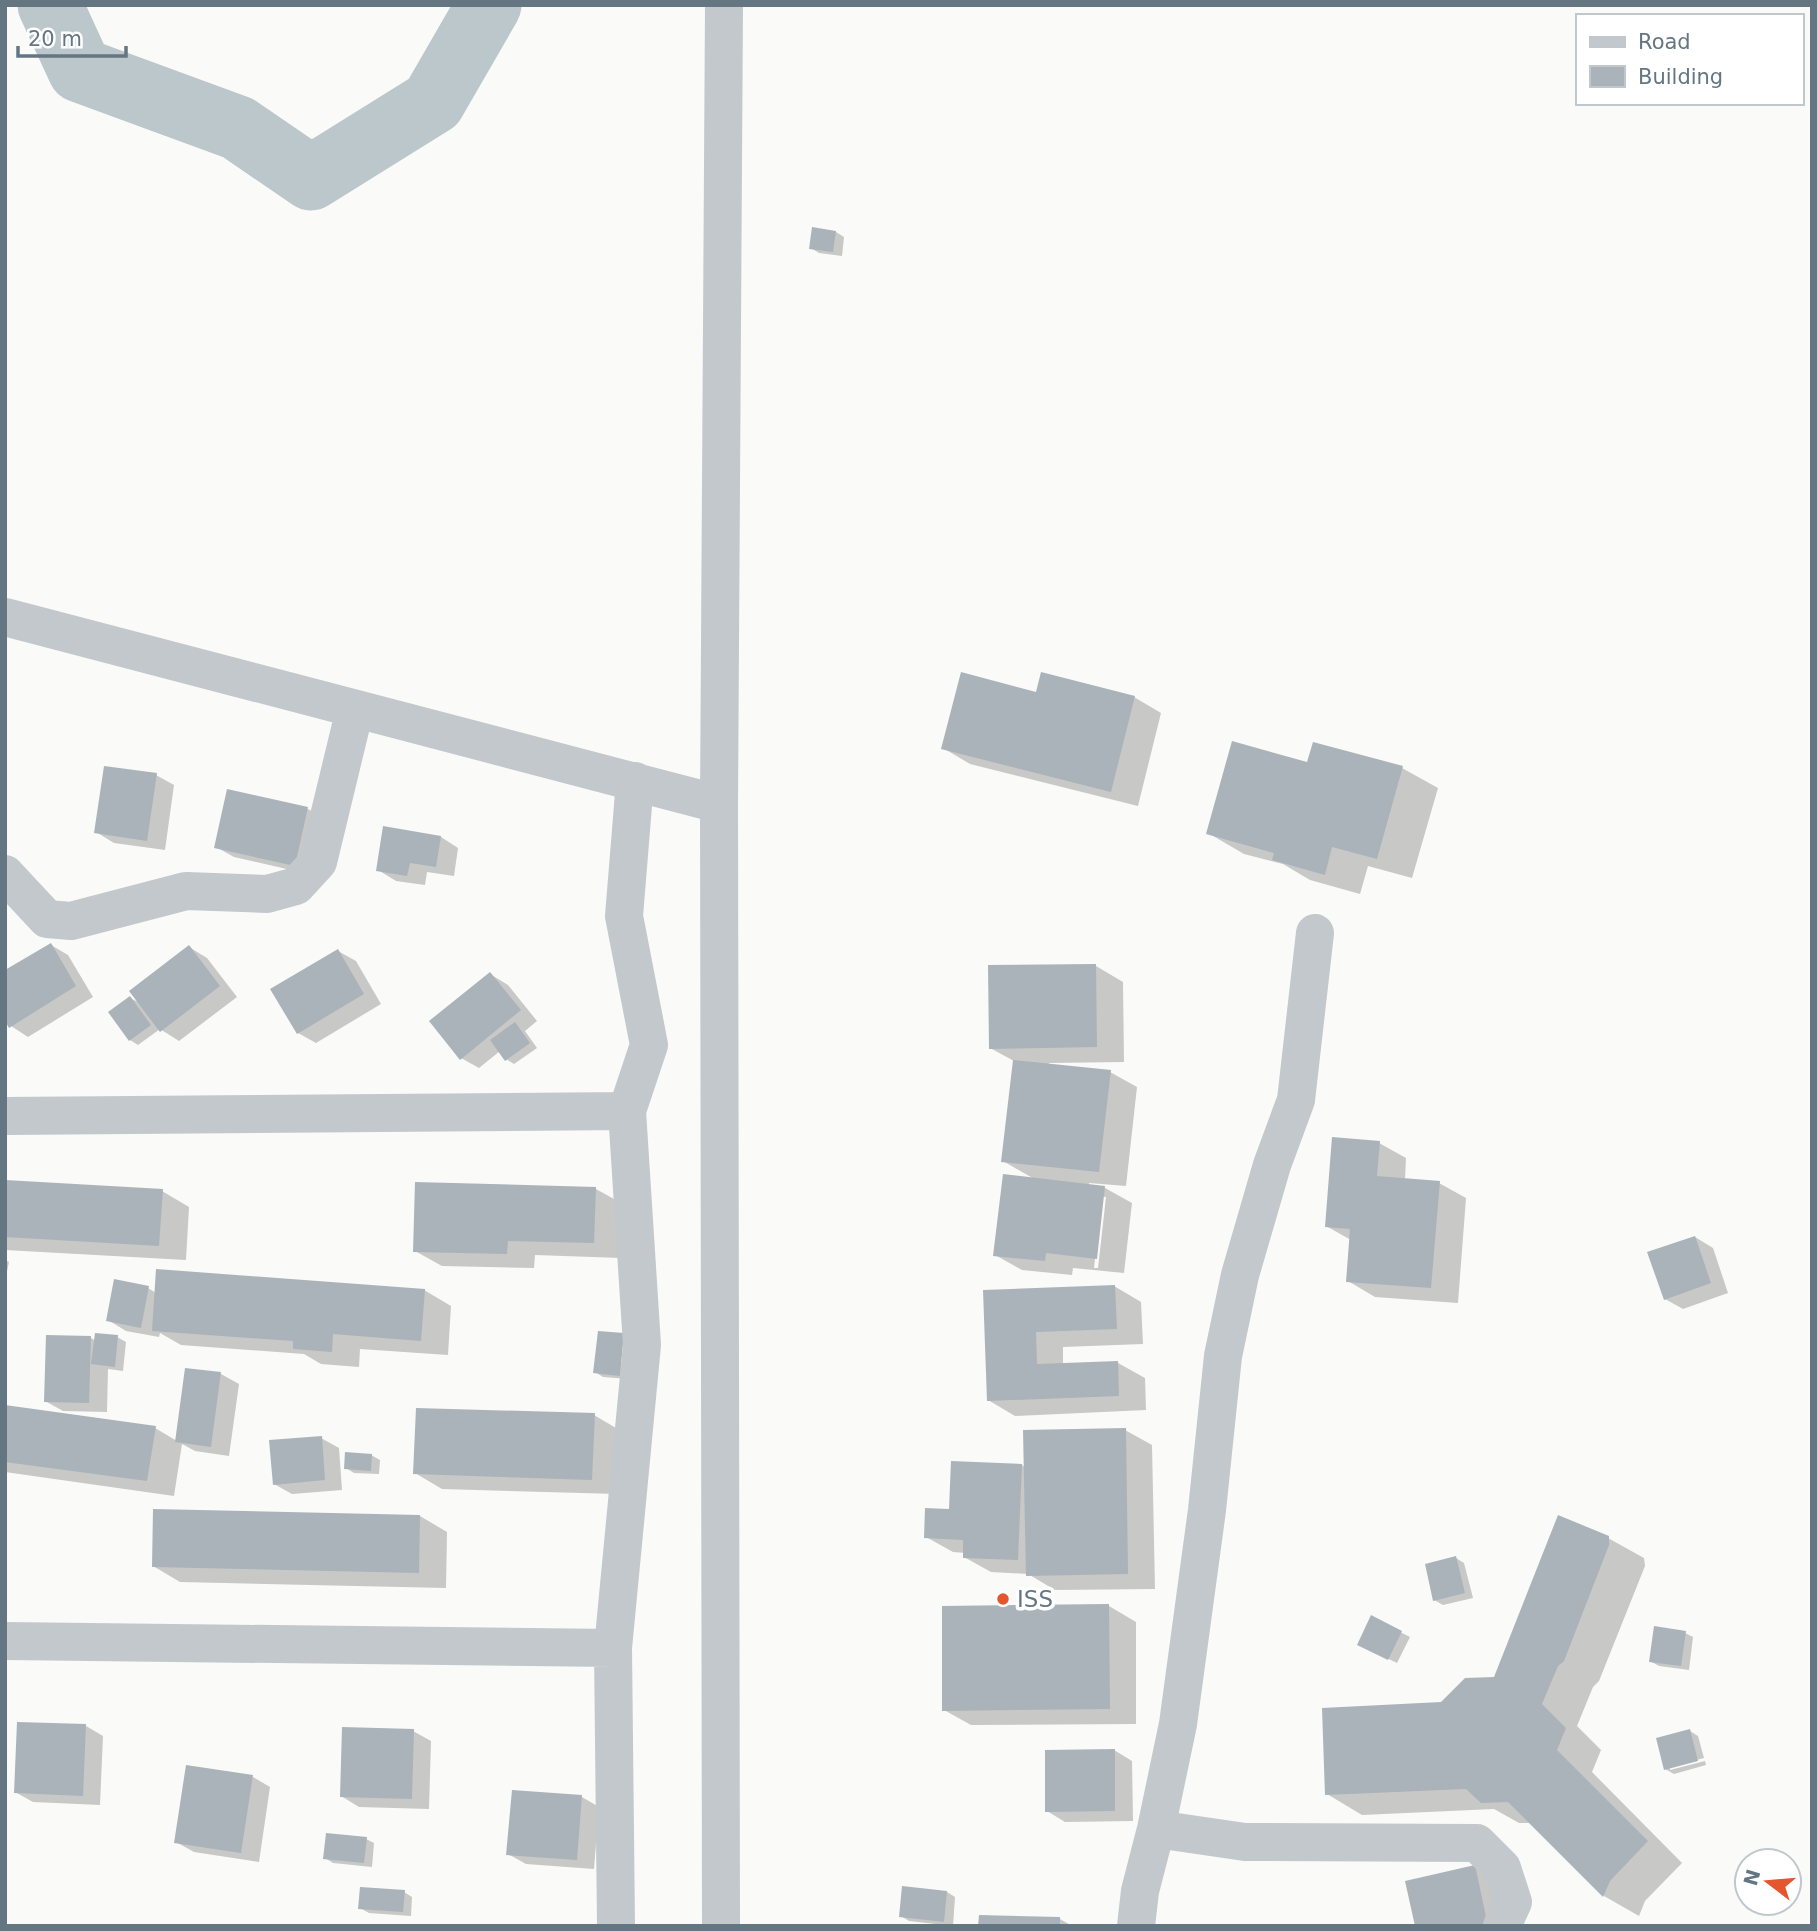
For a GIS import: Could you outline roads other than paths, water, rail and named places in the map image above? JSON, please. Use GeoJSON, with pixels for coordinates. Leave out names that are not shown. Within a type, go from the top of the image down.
{"type":"FeatureCollection","features":[{"type":"Feature","properties":{"kind":"street"},"geometry":{"type":"LineString","coordinates":[[721,1926],[719,804],[724,5]]}},
{"type":"Feature","properties":{"kind":"street"},"geometry":{"type":"LineString","coordinates":[[5,617],[719,804]]}},
{"type":"Feature","properties":{"kind":"street"},"geometry":{"type":"LineString","coordinates":[[5,874],[47,919],[71,921],[186,891],[267,894],[296,886],[318,862],[355,709]]}},
{"type":"Feature","properties":{"kind":"street"},"geometry":{"type":"LineString","coordinates":[[616,1926],[613,1648],[642,1345],[627,1111],[649,1045],[624,916],[635,781]]}},
{"type":"Feature","properties":{"kind":"street"},"geometry":{"type":"LineString","coordinates":[[1136,1926],[1140,1891],[1178,1724],[1207,1510],[1223,1356],[1240,1275],[1272,1165],[1296,1100],[1315,933]]}},
{"type":"Feature","properties":{"kind":"street"},"geometry":{"type":"LineString","coordinates":[[5,1116],[627,1111]]}},
{"type":"Feature","properties":{"kind":"street"},"geometry":{"type":"LineString","coordinates":[[5,1641],[613,1648]]}},
{"type":"Feature","properties":{"kind":"street"},"geometry":{"type":"LineString","coordinates":[[1156,1829],[1245,1842],[1477,1843],[1502,1868],[1513,1902],[1502,1926]]}},
{"type":"Feature","properties":{"kind":"waterway"},"geometry":{"type":"LineString","coordinates":[[50,5],[80,70],[238,128],[311,178],[433,102],[489,5]]}},
{"type":"Feature","properties":{"kind":"place","name":"ISS"},"geometry":{"type":"Point","coordinates":[1003,1599]}}]}
